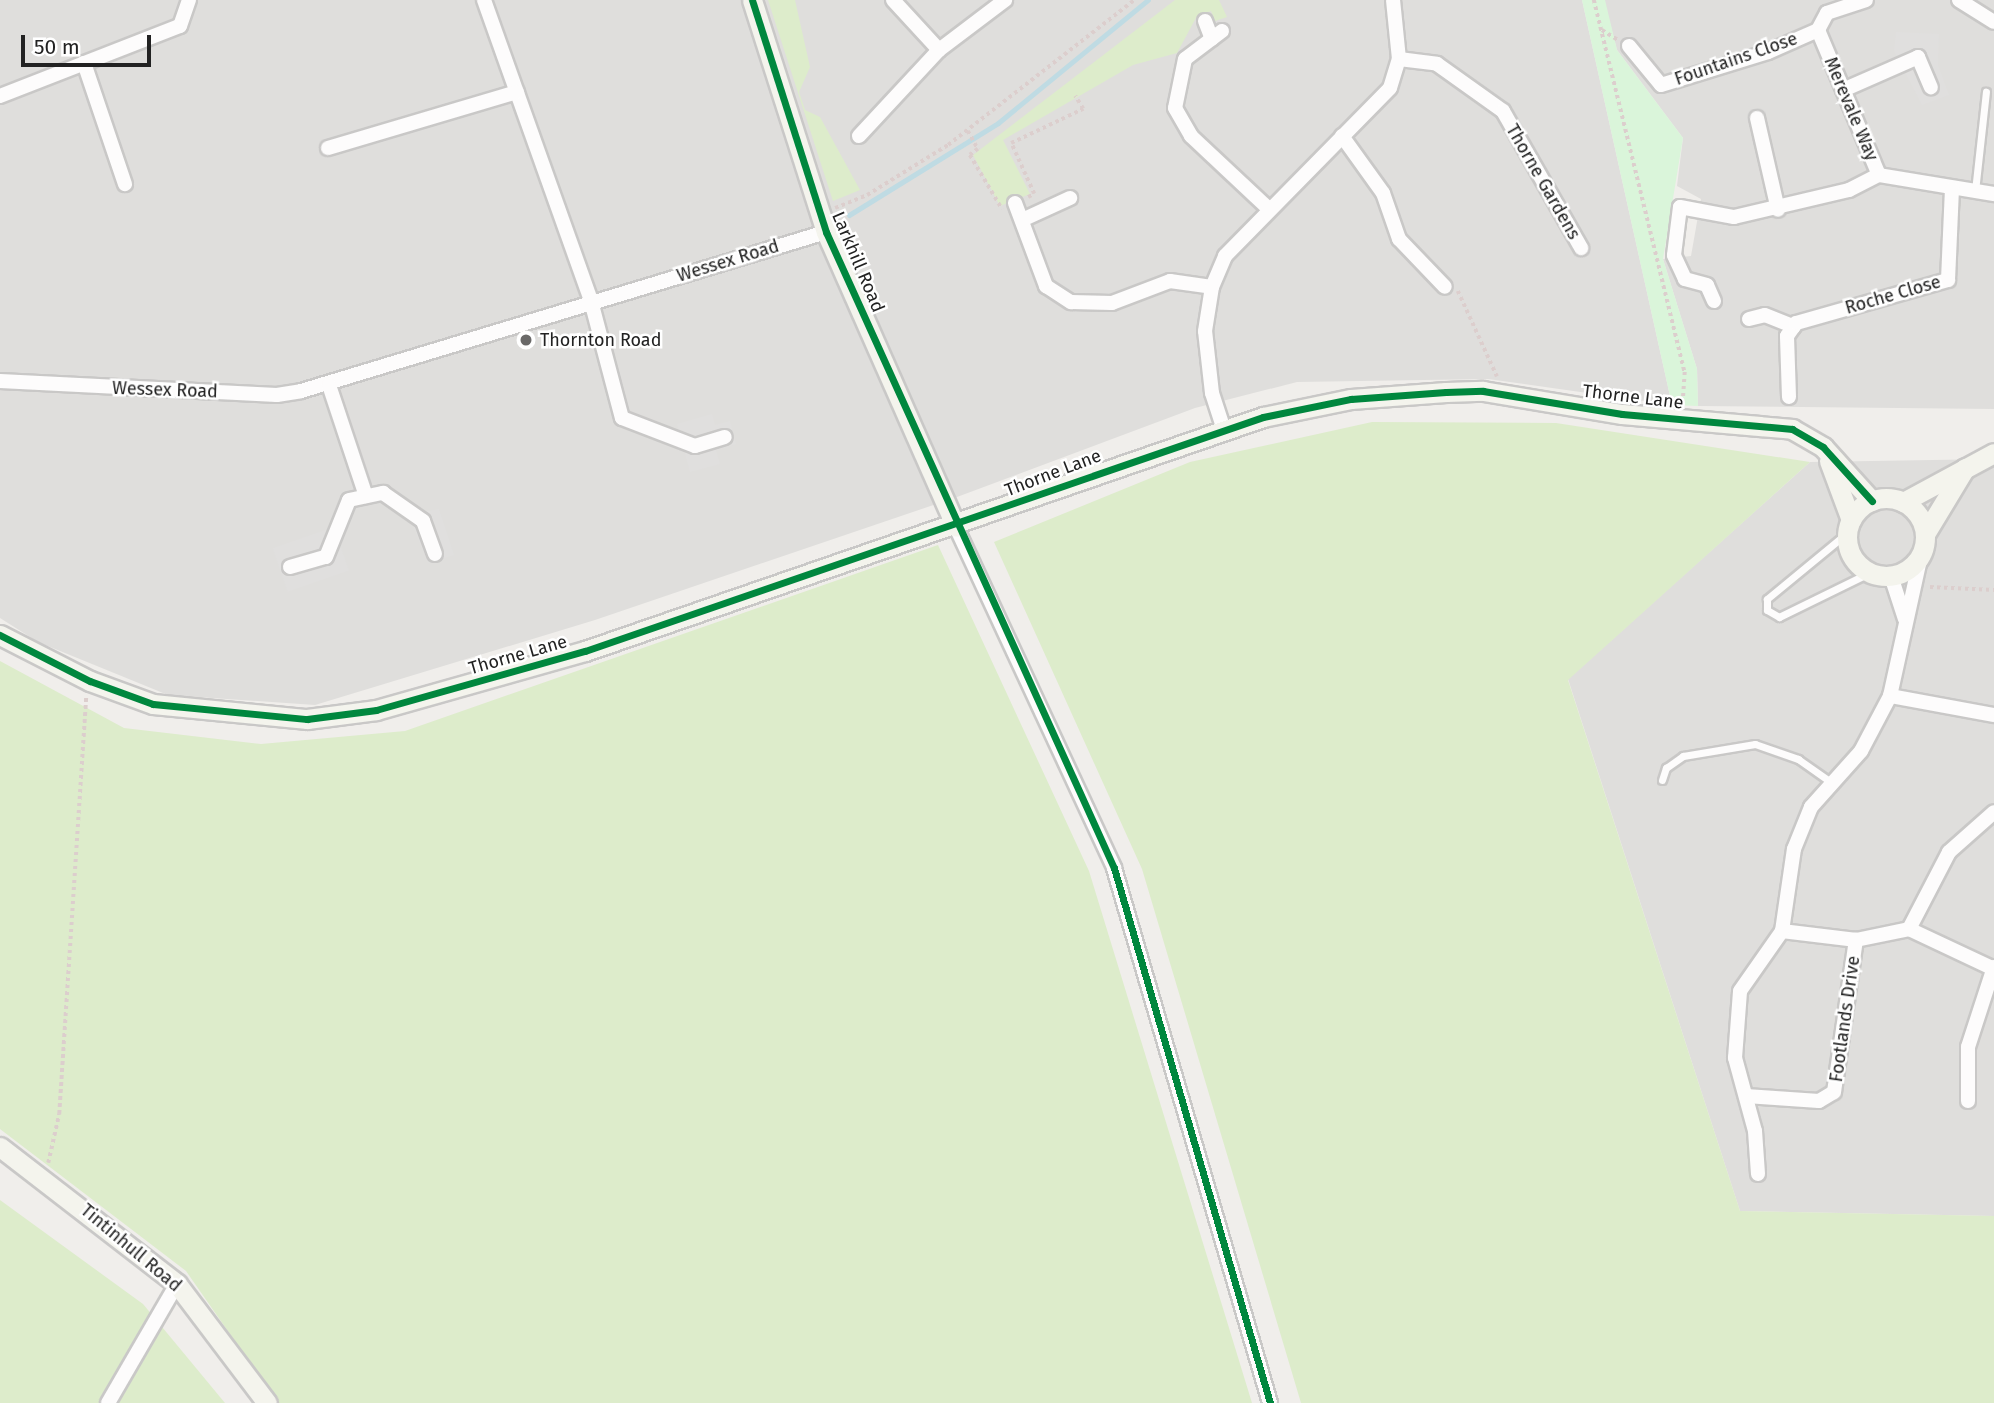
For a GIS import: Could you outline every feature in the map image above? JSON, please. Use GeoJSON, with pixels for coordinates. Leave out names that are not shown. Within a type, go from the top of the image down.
{"type":"FeatureCollection","features":[{"type":"Feature","properties":{"kind":"street"},"geometry":{"type":"LineString","coordinates":[[0,96],[180,26],[190,0]]}},
{"type":"Feature","properties":{"kind":"street"},"geometry":{"type":"LineString","coordinates":[[484,0],[591,302],[622,418],[695,446],[725,437]]}},
{"type":"Feature","properties":{"kind":"street","name":"Larkhill Road"},"geometry":{"type":"LineString","coordinates":[[752,0],[823,223],[956,527]]}},
{"type":"Feature","properties":{"kind":"street"},"geometry":{"type":"LineString","coordinates":[[893,0],[939,50]]}},
{"type":"Feature","properties":{"kind":"street"},"geometry":{"type":"LineString","coordinates":[[859,136],[939,50],[1005,0]]}},
{"type":"Feature","properties":{"kind":"street"},"geometry":{"type":"LineString","coordinates":[[1224,430],[1212,393],[1205,331],[1212,288],[1225,256],[1390,88],[1399,59],[1393,0]]}},
{"type":"Feature","properties":{"kind":"street"},"geometry":{"type":"LineString","coordinates":[[1818,30],[1827,13],[1867,0]]}},
{"type":"Feature","properties":{"kind":"street"},"geometry":{"type":"LineString","coordinates":[[1959,0],[1994,22]]}},
{"type":"Feature","properties":{"kind":"street"},"geometry":{"type":"LineString","coordinates":[[1205,21],[1217,35],[1185,59],[1175,108],[1191,136],[1270,210]]}},
{"type":"Feature","properties":{"kind":"street","name":"Fountains Close"},"geometry":{"type":"LineString","coordinates":[[1629,46],[1661,85],[1768,52],[1818,30]]}},
{"type":"Feature","properties":{"kind":"street","name":"Merevale Way"},"geometry":{"type":"LineString","coordinates":[[1818,30],[1879,175],[1994,194]]}},
{"type":"Feature","properties":{"kind":"street"},"geometry":{"type":"LineString","coordinates":[[1843,90],[1918,57],[1931,87]]}},
{"type":"Feature","properties":{"kind":"street","name":"Thorne Gardens"},"geometry":{"type":"LineString","coordinates":[[1399,59],[1437,64],[1503,111],[1581,248]]}},
{"type":"Feature","properties":{"kind":"street"},"geometry":{"type":"LineString","coordinates":[[84,64],[125,184]]}},
{"type":"Feature","properties":{"kind":"street"},"geometry":{"type":"LineString","coordinates":[[328,148],[517,92]]}},
{"type":"Feature","properties":{"kind":"street"},"geometry":{"type":"LineString","coordinates":[[1757,118],[1778,210]]}},
{"type":"Feature","properties":{"kind":"street"},"geometry":{"type":"LineString","coordinates":[[1342,136],[1383,193],[1399,239],[1445,287]]}},
{"type":"Feature","properties":{"kind":"street"},"geometry":{"type":"LineString","coordinates":[[1714,300],[1707,285],[1685,279],[1674,255],[1680,207],[1734,217],[1778,210],[1849,190],[1879,175]]}},
{"type":"Feature","properties":{"kind":"street","name":"Roche Close"},"geometry":{"type":"LineString","coordinates":[[1794,327],[1948,280],[1952,189]]}},
{"type":"Feature","properties":{"kind":"street"},"geometry":{"type":"LineString","coordinates":[[1022,220],[1070,198]]}},
{"type":"Feature","properties":{"kind":"street"},"geometry":{"type":"LineString","coordinates":[[1015,202],[1046,286],[1071,302],[1112,303],[1170,281],[1212,288]]}},
{"type":"Feature","properties":{"kind":"street","name":"Wessex Road"},"geometry":{"type":"LineString","coordinates":[[0,381],[277,395],[329,386],[591,302],[823,223]]}},
{"type":"Feature","properties":{"kind":"street"},"geometry":{"type":"LineString","coordinates":[[1749,319],[1765,315],[1794,327],[1787,336],[1789,397]]}},
{"type":"Feature","properties":{"kind":"street"},"geometry":{"type":"LineString","coordinates":[[329,386],[366,496]]}},
{"type":"Feature","properties":{"kind":"street","name":"Thorne Lane"},"geometry":{"type":"LineString","coordinates":[[0,635],[90,681],[153,704],[227,714],[307,719],[376,710],[585,652],[956,527],[1224,430],[1304,406],[1446,392],[1505,394],[1682,419],[1793,429],[1823,447],[1872,501]]}},
{"type":"Feature","properties":{"kind":"street"},"geometry":{"type":"LineString","coordinates":[[1823,447],[1849,526],[1853,558],[1870,573],[1891,576],[1921,555]]}},
{"type":"Feature","properties":{"kind":"street"},"geometry":{"type":"LineString","coordinates":[[1849,526],[1872,501],[1903,502],[1968,464],[1994,453]]}},
{"type":"Feature","properties":{"kind":"street"},"geometry":{"type":"LineString","coordinates":[[1758,1174],[1746,1096],[1733,1042],[1740,992],[1782,931],[1794,849],[1811,807],[1861,751],[1890,696],[1925,534],[1968,464]]}},
{"type":"Feature","properties":{"kind":"street"},"geometry":{"type":"LineString","coordinates":[[290,567],[326,557],[349,500],[383,493],[424,521],[435,554]]}},
{"type":"Feature","properties":{"kind":"street"},"geometry":{"type":"LineString","coordinates":[[1903,502],[1914,510],[1925,534]]}},
{"type":"Feature","properties":{"kind":"street"},"geometry":{"type":"LineString","coordinates":[[956,527],[1114,868],[1270,1403]]}},
{"type":"Feature","properties":{"kind":"street"},"geometry":{"type":"LineString","coordinates":[[1891,576],[1905,620]]}},
{"type":"Feature","properties":{"kind":"street"},"geometry":{"type":"LineString","coordinates":[[1890,696],[1994,715]]}},
{"type":"Feature","properties":{"kind":"street"},"geometry":{"type":"LineString","coordinates":[[1909,929],[1949,852],[1994,812]]}},
{"type":"Feature","properties":{"kind":"street"},"geometry":{"type":"LineString","coordinates":[[1782,931],[1856,940],[1909,929],[1993,967],[1968,1047],[1968,1101]]}},
{"type":"Feature","properties":{"kind":"street","name":"Footlands Drive"},"geometry":{"type":"LineString","coordinates":[[1746,1096],[1819,1101],[1834,1092],[1856,940]]}},
{"type":"Feature","properties":{"kind":"street","name":"Tintinhull Road"},"geometry":{"type":"LineString","coordinates":[[0,1147],[43,1177],[177,1284],[267,1403]]}},
{"type":"Feature","properties":{"kind":"street"},"geometry":{"type":"LineString","coordinates":[[108,1403],[177,1284]]}},
{"type":"Feature","properties":{"kind":"lane"},"geometry":{"type":"LineString","coordinates":[[1975,192],[1986,92]]}},
{"type":"Feature","properties":{"kind":"lane"},"geometry":{"type":"LineString","coordinates":[[1849,526],[1767,599],[1767,610],[1779,617],[1870,573]]}},
{"type":"Feature","properties":{"kind":"lane"},"geometry":{"type":"LineString","coordinates":[[1662,780],[1666,768],[1683,756],[1755,744],[1798,759],[1832,783]]}},
{"type":"Feature","properties":{"kind":"path"},"geometry":{"type":"LineString","coordinates":[[823,223],[969,133],[1134,0]]}},
{"type":"Feature","properties":{"kind":"path"},"geometry":{"type":"LineString","coordinates":[[1594,0],[1685,372],[1682,419]]}},
{"type":"Feature","properties":{"kind":"path"},"geometry":{"type":"LineString","coordinates":[[1034,194],[1011,143],[1083,109],[1075,96]]}},
{"type":"Feature","properties":{"kind":"path"},"geometry":{"type":"LineString","coordinates":[[969,133],[978,149],[970,155],[999,210],[1015,202]]}},
{"type":"Feature","properties":{"kind":"path"},"geometry":{"type":"LineString","coordinates":[[1445,287],[1458,291],[1505,394]]}},
{"type":"Feature","properties":{"kind":"path"},"geometry":{"type":"LineString","coordinates":[[1913,586],[1994,590]]}},
{"type":"Feature","properties":{"kind":"path"},"geometry":{"type":"LineString","coordinates":[[43,1177],[59,1114],[90,681]]}},
{"type":"Feature","properties":{"kind":"shaded area"},"geometry":{"type":"Polygon","coordinates":[[[0,0],[1582,0],[1672,405],[1488,379],[1297,382],[1195,408],[957,497],[595,620],[315,705],[168,695],[38,642],[0,618],[0,0]]]}},
{"type":"Feature","properties":{"kind":"shaded area"},"geometry":{"type":"Polygon","coordinates":[[[1604,0],[1994,0],[1994,409],[1698,406],[1697,369],[1663,259],[1691,256],[1701,199],[1677,186],[1683,138],[1617,50],[1604,0]]]}},
{"type":"Feature","properties":{"kind":"shaded area"},"geometry":{"type":"Polygon","coordinates":[[[1896,32],[1939,34],[1938,65],[1949,95],[1922,105],[1894,51],[1896,32]]]}},
{"type":"Feature","properties":{"kind":"shaded area"},"geometry":{"type":"Polygon","coordinates":[[[712,414],[715,425],[730,421],[736,444],[716,450],[720,464],[690,472],[677,424],[712,414]]]}},
{"type":"Feature","properties":{"kind":"shaded area"},"geometry":{"type":"Polygon","coordinates":[[[1994,459],[1994,1216],[1740,1211],[1568,679],[1810,462],[1994,459]]]}},
{"type":"Feature","properties":{"kind":"shaded area"},"geometry":{"type":"Polygon","coordinates":[[[439,509],[454,555],[428,563],[409,515],[439,509]]]}},
{"type":"Feature","properties":{"kind":"shaded area"},"geometry":{"type":"Polygon","coordinates":[[[334,527],[349,570],[288,592],[273,548],[334,527]]]}},
{"type":"Feature","properties":{"kind":"green space"},"geometry":{"type":"Polygon","coordinates":[[[768,0],[795,0],[810,67],[799,92],[805,110],[820,117],[860,190],[833,201],[768,0]]]}},
{"type":"Feature","properties":{"kind":"green space"},"geometry":{"type":"Polygon","coordinates":[[[1175,0],[1219,0],[1227,17],[1215,21],[1211,11],[1197,16],[1177,53],[1133,65],[1003,140],[1030,194],[1000,206],[973,155],[1175,0]]]}},
{"type":"Feature","properties":{"kind":"green space"},"geometry":{"type":"Polygon","coordinates":[[[1582,0],[1605,0],[1617,50],[1683,138],[1663,259],[1697,369],[1698,406],[1672,405],[1582,0]]]}},
{"type":"Feature","properties":{"kind":"green space"},"geometry":{"type":"Polygon","coordinates":[[[1372,422],[1556,423],[1810,462],[1568,680],[1740,1211],[1994,1216],[1994,1403],[1301,1403],[1142,869],[994,542],[1190,462],[1372,422]]]}},
{"type":"Feature","properties":{"kind":"green space"},"geometry":{"type":"Polygon","coordinates":[[[938,545],[1089,871],[1252,1403],[278,1403],[186,1271],[0,1129],[0,661],[124,728],[261,744],[405,731],[938,545]]]}},
{"type":"Feature","properties":{"kind":"green space"},"geometry":{"type":"Polygon","coordinates":[[[0,1200],[143,1304],[225,1403],[0,1403],[0,1200]]]}},
{"type":"Feature","properties":{"kind":"waterway"},"geometry":{"type":"LineString","coordinates":[[849,215],[998,123],[1148,0]]}},
{"type":"Feature","properties":{"kind":"cycle path"},"geometry":{"type":"LineString","coordinates":[[752,0],[826,232],[1114,868],[1270,1403]]}},
{"type":"Feature","properties":{"kind":"cycle path"},"geometry":{"type":"LineString","coordinates":[[0,635],[90,681],[153,704],[307,719],[376,710],[585,651],[1263,417],[1351,399],[1446,392],[1483,391],[1622,414],[1792,429],[1823,447],[1872,501]]}},
{"type":"Feature","properties":{"kind":"place","name":"Thornton Road"},"geometry":{"type":"Point","coordinates":[526,340]}}]}
